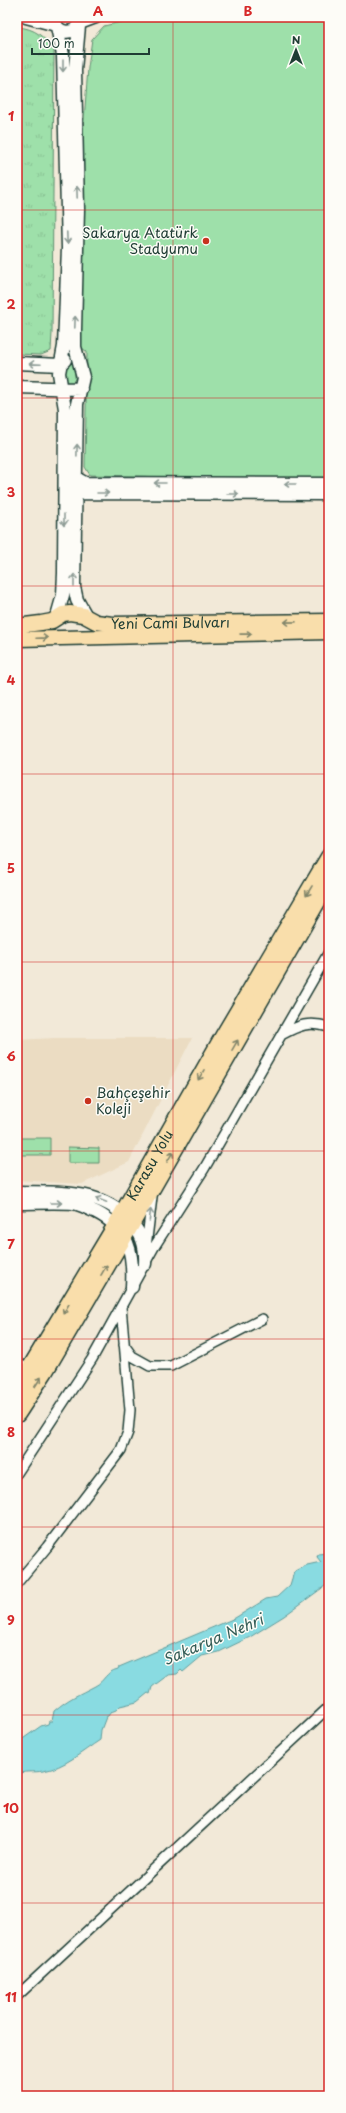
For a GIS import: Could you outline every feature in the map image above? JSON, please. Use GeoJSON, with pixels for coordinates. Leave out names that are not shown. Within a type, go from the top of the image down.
{"type":"FeatureCollection","features":[{"type":"Feature","properties":{"kind":"highway","name":"Karasu Yolu"},"geometry":{"type":"LineString","coordinates":[[17,1390],[23,1367],[124,1224],[329,857]]}},
{"type":"Feature","properties":{"kind":"highway"},"geometry":{"type":"LineString","coordinates":[[17,1414],[45,1371],[124,1224],[156,1182],[329,881]]}},
{"type":"Feature","properties":{"kind":"main road","name":"Yeni Cami Bulvarı"},"geometry":{"type":"LineString","coordinates":[[17,626],[52,621],[57,616],[70,613],[86,616],[96,622],[112,624],[329,621]]}},
{"type":"Feature","properties":{"kind":"main road"},"geometry":{"type":"LineString","coordinates":[[57,616],[54,621],[54,628],[61,636],[73,637],[86,627],[86,616]]}},
{"type":"Feature","properties":{"kind":"main road","name":"Yeni Cami Bulvarı"},"geometry":{"type":"LineString","coordinates":[[17,639],[329,632]]}},
{"type":"Feature","properties":{"kind":"street"},"geometry":{"type":"LineString","coordinates":[[26,17],[56,23],[69,32],[80,22],[96,17]]}},
{"type":"Feature","properties":{"kind":"street"},"geometry":{"type":"LineString","coordinates":[[70,478],[77,404],[83,377],[76,346],[75,330],[78,209],[74,112],[76,52],[80,22]]}},
{"type":"Feature","properties":{"kind":"street"},"geometry":{"type":"LineString","coordinates":[[56,23],[63,55],[68,248],[64,346],[59,373],[60,388],[65,409],[70,478],[74,587],[77,600],[86,616]]}},
{"type":"Feature","properties":{"kind":"street"},"geometry":{"type":"LineString","coordinates":[[17,363],[60,365],[70,358],[79,360]]}},
{"type":"Feature","properties":{"kind":"street"},"geometry":{"type":"LineString","coordinates":[[17,388],[81,389]]}},
{"type":"Feature","properties":{"kind":"street"},"geometry":{"type":"LineString","coordinates":[[70,478],[85,483],[329,484]]}},
{"type":"Feature","properties":{"kind":"street"},"geometry":{"type":"LineString","coordinates":[[70,496],[84,493],[329,494]]}},
{"type":"Feature","properties":{"kind":"street"},"geometry":{"type":"LineString","coordinates":[[57,616],[63,595],[70,496]]}},
{"type":"Feature","properties":{"kind":"street"},"geometry":{"type":"LineString","coordinates":[[17,1473],[92,1359],[154,1247],[204,1169],[329,952]]}},
{"type":"Feature","properties":{"kind":"street"},"geometry":{"type":"LineString","coordinates":[[280,1035],[299,1025],[318,1024],[329,1027]]}},
{"type":"Feature","properties":{"kind":"street"},"geometry":{"type":"LineString","coordinates":[[145,1264],[151,1201],[156,1182]]}},
{"type":"Feature","properties":{"kind":"street"},"geometry":{"type":"LineString","coordinates":[[17,1192],[71,1193],[88,1195],[107,1202],[124,1224],[133,1269],[132,1287]]}},
{"type":"Feature","properties":{"kind":"street"},"geometry":{"type":"LineString","coordinates":[[17,1203],[74,1204],[124,1224],[142,1236],[146,1249]]}},
{"type":"Feature","properties":{"kind":"street"},"geometry":{"type":"LineString","coordinates":[[17,1583],[47,1547],[121,1450],[128,1432],[130,1410],[120,1307]]}},
{"type":"Feature","properties":{"kind":"street"},"geometry":{"type":"LineString","coordinates":[[124,1344],[132,1356],[150,1366],[171,1366],[262,1319]]}},
{"type":"Feature","properties":{"kind":"street"},"geometry":{"type":"LineString","coordinates":[[17,1996],[329,1706]]}},
{"type":"Feature","properties":{"kind":"shaded area","name":"Bahçeşehir Koleji"},"geometry":{"type":"Polygon","coordinates":[[[54,1038],[192,1038],[129,1162],[82,1184],[17,1180],[17,1040],[54,1038]]]}},
{"type":"Feature","properties":{"kind":"green space","name":"Sakarya Atatürk Stadyumu"},"geometry":{"type":"Polygon","coordinates":[[[329,17],[329,481],[90,475],[85,467],[87,352],[81,347],[83,134],[88,68],[92,39],[104,26],[138,18],[329,17]]]}},
{"type":"Feature","properties":{"kind":"green space"},"geometry":{"type":"Polygon","coordinates":[[[17,27],[29,29],[39,34],[47,41],[54,51],[52,333],[51,351],[41,355],[17,354],[17,27]]]}},
{"type":"Feature","properties":{"kind":"green space"},"geometry":{"type":"Polygon","coordinates":[[[70,362],[75,366],[75,379],[72,383],[66,382],[65,378],[65,365],[70,362]]]}},
{"type":"Feature","properties":{"kind":"green space"},"geometry":{"type":"Polygon","coordinates":[[[19,1138],[50,1138],[50,1155],[19,1155],[19,1138]]]}},
{"type":"Feature","properties":{"kind":"green space"},"geometry":{"type":"Polygon","coordinates":[[[68,1147],[99,1148],[99,1163],[68,1163],[68,1147]]]}},
{"type":"Feature","properties":{"kind":"water","name":"Sakarya Nehri"},"geometry":{"type":"Polygon","coordinates":[[[329,1547],[329,1583],[284,1616],[250,1637],[219,1652],[202,1656],[183,1672],[181,1670],[177,1674],[168,1675],[152,1687],[150,1694],[148,1693],[137,1702],[120,1706],[111,1712],[106,1717],[101,1730],[100,1740],[66,1763],[40,1772],[20,1773],[17,1775],[17,1743],[41,1726],[48,1724],[49,1721],[52,1721],[54,1711],[64,1703],[98,1684],[110,1672],[118,1669],[119,1667],[235,1618],[266,1599],[277,1597],[290,1585],[294,1572],[307,1565],[321,1562],[317,1557],[318,1554],[327,1553],[329,1547]]]}},
{"type":"Feature","properties":{"kind":"place","name":"Sakarya Atatürk Stadyumu"},"geometry":{"type":"Point","coordinates":[206,241]}},
{"type":"Feature","properties":{"kind":"place","name":"Bahçeşehir Koleji"},"geometry":{"type":"Point","coordinates":[88,1101]}}]}
